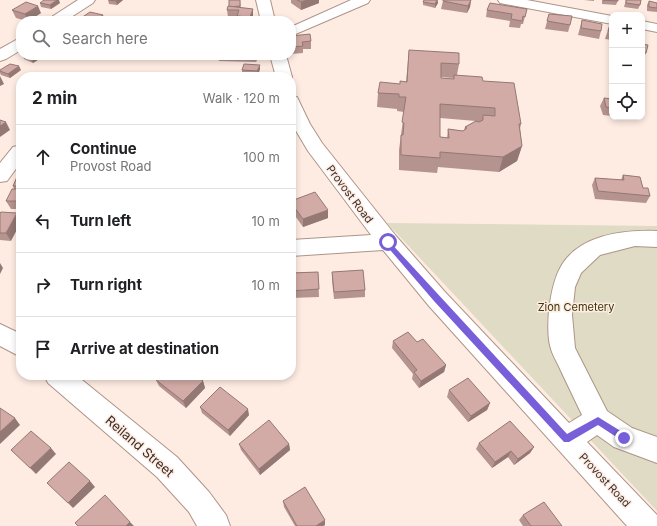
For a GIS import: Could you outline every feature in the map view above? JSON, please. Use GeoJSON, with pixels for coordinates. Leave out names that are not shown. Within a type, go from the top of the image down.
{"type":"FeatureCollection","features":[{"type":"Feature","properties":{"kind":"street"},"geometry":{"type":"LineString","coordinates":[[63,16],[88,0]]}},
{"type":"Feature","properties":{"kind":"street"},"geometry":{"type":"LineString","coordinates":[[263,0],[267,16]]}},
{"type":"Feature","properties":{"kind":"street"},"geometry":{"type":"LineString","coordinates":[[296,30],[363,0]]}},
{"type":"Feature","properties":{"kind":"street"},"geometry":{"type":"LineString","coordinates":[[505,0],[609,19]]}},
{"type":"Feature","properties":{"kind":"street"},"geometry":{"type":"LineString","coordinates":[[645,26],[657,28]]}},
{"type":"Feature","properties":{"kind":"street"},"geometry":{"type":"LineString","coordinates":[[0,56],[16,46]]}},
{"type":"Feature","properties":{"kind":"street"},"geometry":{"type":"LineString","coordinates":[[279,60],[283,72]]}},
{"type":"Feature","properties":{"kind":"street","name":"Provost Road"},"geometry":{"type":"LineString","coordinates":[[296,112],[315,147],[388,242],[437,299],[647,526]]}},
{"type":"Feature","properties":{"kind":"street"},"geometry":{"type":"LineString","coordinates":[[0,176],[16,156]]}},
{"type":"Feature","properties":{"kind":"street"},"geometry":{"type":"LineString","coordinates":[[657,239],[635,238],[610,243],[592,249],[571,269],[564,287],[560,315],[563,348],[598,420],[657,461]]}},
{"type":"Feature","properties":{"kind":"street"},"geometry":{"type":"LineString","coordinates":[[296,248],[388,242]]}},
{"type":"Feature","properties":{"kind":"street"},"geometry":{"type":"LineString","coordinates":[[0,334],[16,343]]}},
{"type":"Feature","properties":{"kind":"street","name":"Reiland Street"},"geometry":{"type":"LineString","coordinates":[[63,380],[167,467],[199,502],[215,526]]}},
{"type":"Feature","properties":{"kind":"street"},"geometry":{"type":"LineString","coordinates":[[567,439],[598,420]]}},
{"type":"Feature","properties":{"kind":"street"},"geometry":{"type":"LineString","coordinates":[[624,438],[657,450]]}},
{"type":"Feature","properties":{"kind":"green space","name":"Zion Cemetery"},"geometry":{"type":"Polygon","coordinates":[[[387,223],[657,226],[657,511],[387,223]]]}},
{"type":"Feature","properties":{"kind":"building"},"geometry":{"type":"Polygon","coordinates":[[[44,0],[57,0],[50,5],[40,3],[44,0]]]}},
{"type":"Feature","properties":{"kind":"building"},"geometry":{"type":"Polygon","coordinates":[[[229,0],[240,0],[240,6],[229,7],[229,0]]]}},
{"type":"Feature","properties":{"kind":"building"},"geometry":{"type":"Polygon","coordinates":[[[424,0],[437,0],[435,4],[423,2],[424,0]]]}},
{"type":"Feature","properties":{"kind":"building"},"geometry":{"type":"Polygon","coordinates":[[[443,0],[471,0],[468,6],[443,0]]]}},
{"type":"Feature","properties":{"kind":"building"},"geometry":{"type":"Polygon","coordinates":[[[626,0],[641,0],[640,5],[626,3],[626,0]]]}},
{"type":"Feature","properties":{"kind":"building"},"geometry":{"type":"Polygon","coordinates":[[[649,1],[657,3],[657,8],[649,7],[649,1]]]}},
{"type":"Feature","properties":{"kind":"building"},"geometry":{"type":"Polygon","coordinates":[[[26,2],[38,6],[25,14],[12,10],[26,2]]]}},
{"type":"Feature","properties":{"kind":"building"},"geometry":{"type":"Polygon","coordinates":[[[490,3],[527,9],[525,17],[523,16],[522,21],[511,19],[512,14],[487,10],[490,3]]]}},
{"type":"Feature","properties":{"kind":"building"},"geometry":{"type":"Polygon","coordinates":[[[228,6],[253,9],[250,16],[237,16],[239,10],[227,10],[228,6]]]}},
{"type":"Feature","properties":{"kind":"building"},"geometry":{"type":"Polygon","coordinates":[[[90,12],[103,15],[102,16],[84,16],[90,12]]]}},
{"type":"Feature","properties":{"kind":"building"},"geometry":{"type":"Polygon","coordinates":[[[549,14],[572,16],[570,25],[547,21],[549,14]]]}},
{"type":"Feature","properties":{"kind":"building"},"geometry":{"type":"Polygon","coordinates":[[[582,20],[602,24],[601,31],[581,28],[582,20]]]}},
{"type":"Feature","properties":{"kind":"building"},"geometry":{"type":"Polygon","coordinates":[[[310,34],[311,41],[302,42],[303,46],[296,47],[296,35],[310,34]]]}},
{"type":"Feature","properties":{"kind":"building"},"geometry":{"type":"Polygon","coordinates":[[[645,44],[648,45],[645,53],[645,44]]]}},
{"type":"Feature","properties":{"kind":"building"},"geometry":{"type":"Polygon","coordinates":[[[409,50],[459,53],[459,64],[441,63],[441,78],[454,79],[454,75],[482,77],[483,81],[514,83],[521,124],[519,124],[522,146],[503,157],[440,152],[440,158],[401,155],[401,135],[403,135],[404,123],[402,122],[406,97],[399,97],[399,94],[378,93],[380,82],[400,84],[400,81],[407,82],[409,50]],[[440,104],[440,137],[449,138],[448,129],[463,131],[467,128],[465,127],[476,121],[479,122],[483,120],[483,115],[495,116],[495,108],[440,104]]]}},
{"type":"Feature","properties":{"kind":"building"},"geometry":{"type":"Polygon","coordinates":[[[10,64],[19,66],[8,74],[0,71],[0,70],[10,64]]]}},
{"type":"Feature","properties":{"kind":"building"},"geometry":{"type":"Polygon","coordinates":[[[244,64],[260,65],[257,71],[242,70],[244,64]]]}},
{"type":"Feature","properties":{"kind":"building"},"geometry":{"type":"Polygon","coordinates":[[[604,98],[609,99],[609,108],[606,107],[604,98]]]}},
{"type":"Feature","properties":{"kind":"building"},"geometry":{"type":"Polygon","coordinates":[[[0,120],[6,122],[0,126],[0,120]]]}},
{"type":"Feature","properties":{"kind":"building"},"geometry":{"type":"Polygon","coordinates":[[[623,175],[640,177],[643,188],[648,188],[650,196],[598,191],[595,178],[624,180],[623,175]]]}},
{"type":"Feature","properties":{"kind":"building"},"geometry":{"type":"Polygon","coordinates":[[[16,179],[16,186],[13,186],[16,179]]]}},
{"type":"Feature","properties":{"kind":"building"},"geometry":{"type":"Polygon","coordinates":[[[12,189],[16,189],[16,201],[6,201],[12,189]]]}},
{"type":"Feature","properties":{"kind":"building"},"geometry":{"type":"Polygon","coordinates":[[[315,192],[328,210],[303,219],[296,210],[296,199],[315,192]]]}},
{"type":"Feature","properties":{"kind":"building"},"geometry":{"type":"Polygon","coordinates":[[[0,213],[16,213],[6,233],[0,233],[0,213]]]}},
{"type":"Feature","properties":{"kind":"building"},"geometry":{"type":"Polygon","coordinates":[[[363,270],[365,290],[334,292],[332,272],[363,270]]]}},
{"type":"Feature","properties":{"kind":"building"},"geometry":{"type":"Polygon","coordinates":[[[318,272],[319,289],[296,291],[296,273],[318,272]]]}},
{"type":"Feature","properties":{"kind":"building"},"geometry":{"type":"Polygon","coordinates":[[[408,332],[417,342],[423,339],[446,365],[421,381],[414,372],[417,370],[393,341],[408,332]]]}},
{"type":"Feature","properties":{"kind":"building"},"geometry":{"type":"Polygon","coordinates":[[[468,378],[490,403],[471,416],[449,390],[468,378]]]}},
{"type":"Feature","properties":{"kind":"building"},"geometry":{"type":"Polygon","coordinates":[[[156,380],[203,381],[183,401],[156,380]]]}},
{"type":"Feature","properties":{"kind":"building"},"geometry":{"type":"Polygon","coordinates":[[[220,387],[248,409],[228,430],[200,407],[220,387]]]}},
{"type":"Feature","properties":{"kind":"building"},"geometry":{"type":"Polygon","coordinates":[[[0,408],[15,418],[0,432],[0,408]]]}},
{"type":"Feature","properties":{"kind":"building"},"geometry":{"type":"Polygon","coordinates":[[[269,420],[289,444],[259,469],[239,444],[269,420]]]}},
{"type":"Feature","properties":{"kind":"building"},"geometry":{"type":"Polygon","coordinates":[[[510,421],[534,447],[518,459],[511,451],[495,462],[479,443],[510,421]]]}},
{"type":"Feature","properties":{"kind":"building"},"geometry":{"type":"Polygon","coordinates":[[[31,431],[51,448],[30,468],[11,450],[31,431]]]}},
{"type":"Feature","properties":{"kind":"building"},"geometry":{"type":"Polygon","coordinates":[[[69,462],[90,481],[68,503],[47,483],[69,462]]]}},
{"type":"Feature","properties":{"kind":"building"},"geometry":{"type":"Polygon","coordinates":[[[305,487],[325,520],[316,526],[297,526],[283,501],[305,487]]]}},
{"type":"Feature","properties":{"kind":"building"},"geometry":{"type":"Polygon","coordinates":[[[105,495],[130,522],[126,526],[78,526],[75,523],[105,495]]]}},
{"type":"Feature","properties":{"kind":"building"},"geometry":{"type":"Polygon","coordinates":[[[544,502],[562,526],[531,526],[523,515],[544,502]]]}},
{"type":"Feature","properties":{"kind":"route"},"geometry":{"type":"LineString","coordinates":[[388,242],[437,299],[567,439],[598,420],[624,438]]}}]}
